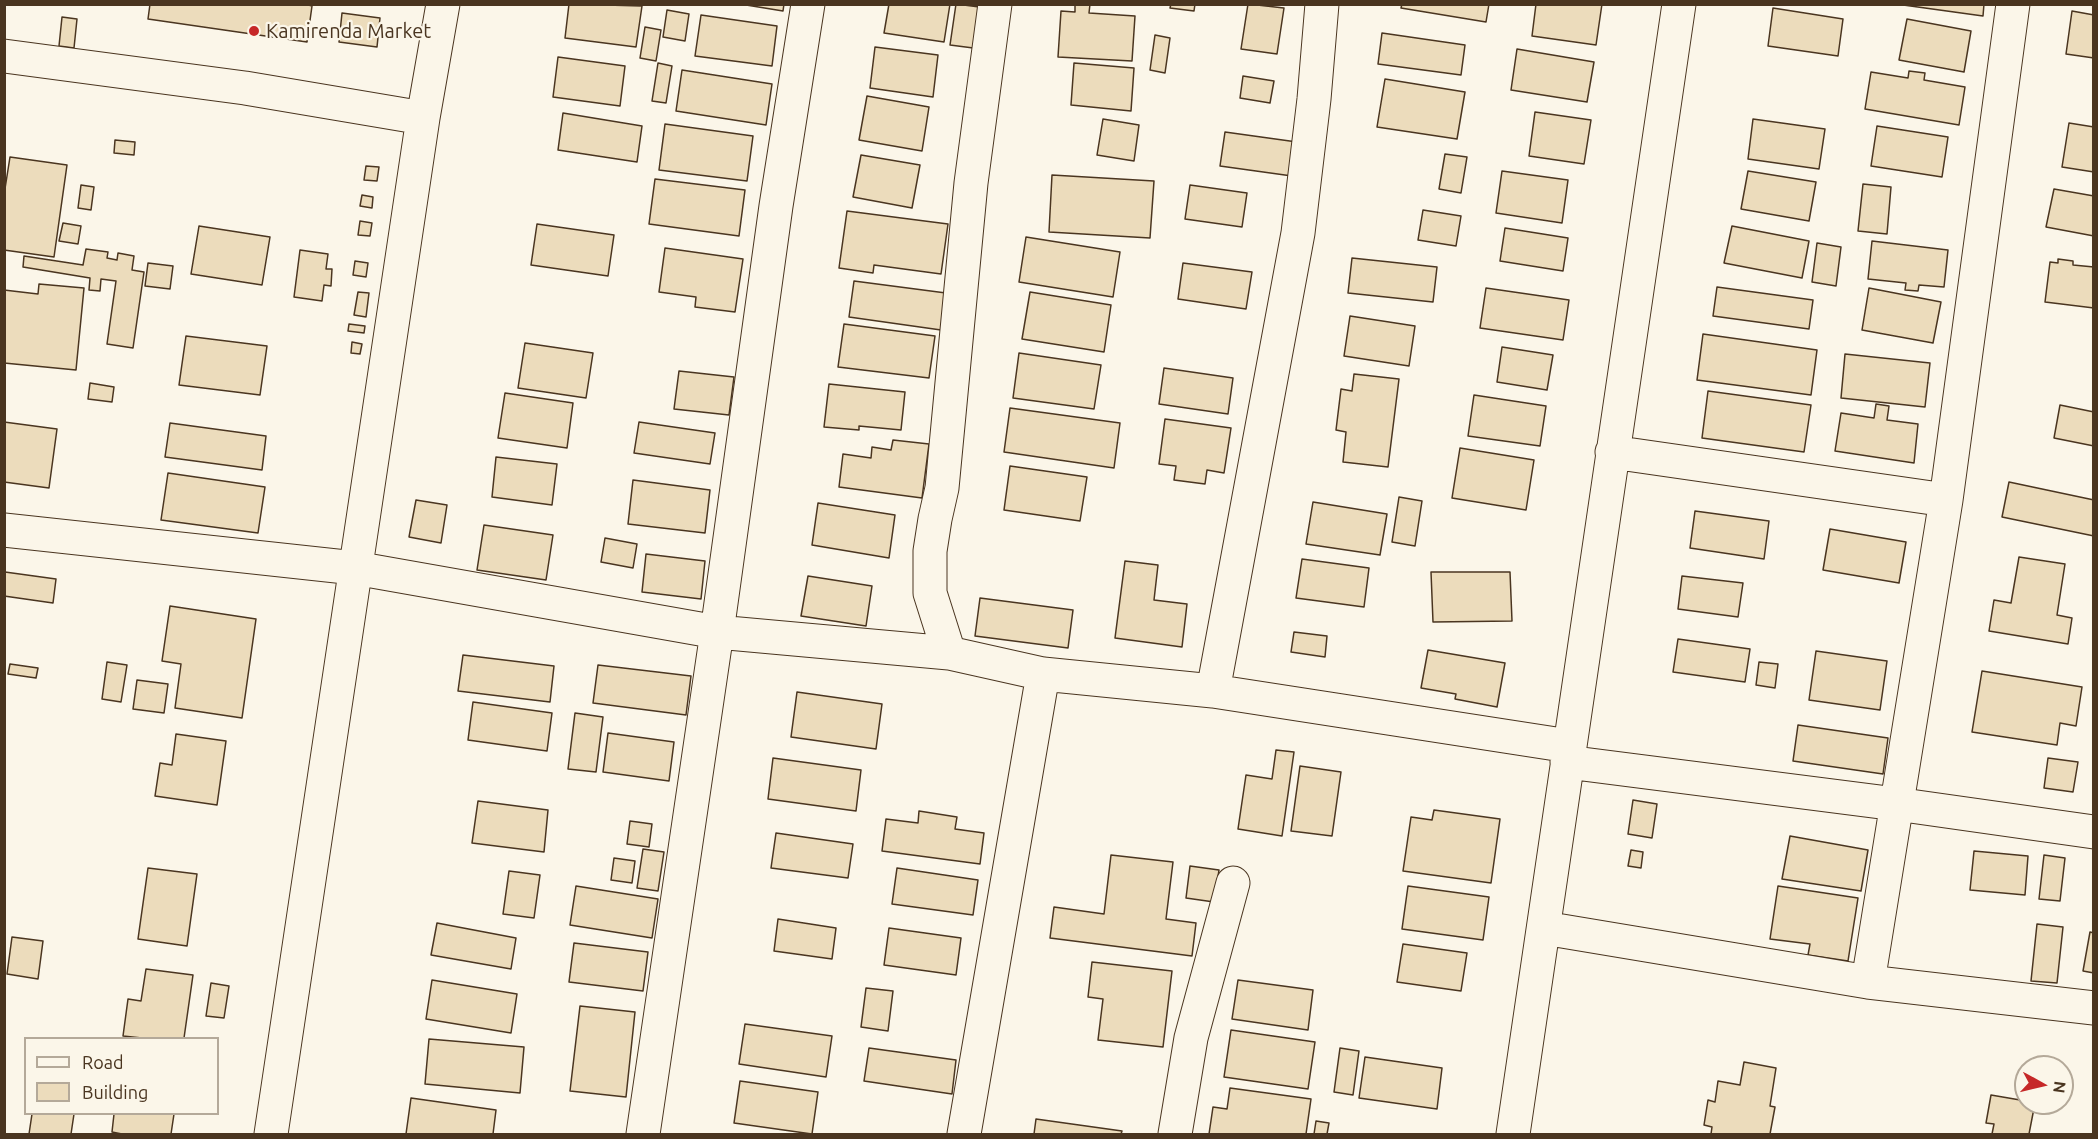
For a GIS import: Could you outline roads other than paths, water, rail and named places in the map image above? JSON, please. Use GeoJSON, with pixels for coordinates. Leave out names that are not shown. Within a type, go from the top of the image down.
{"type":"FeatureCollection","features":[{"type":"Feature","properties":{"kind":"street"},"geometry":{"type":"LineString","coordinates":[[271,1134],[423,118],[443,4]]}},
{"type":"Feature","properties":{"kind":"street"},"geometry":{"type":"LineString","coordinates":[[643,1134],[717,632],[776,207],[808,4]]}},
{"type":"Feature","properties":{"kind":"street"},"geometry":{"type":"LineString","coordinates":[[948,652],[930,593],[930,551],[942,488],[971,183],[995,4]]}},
{"type":"Feature","properties":{"kind":"street"},"geometry":{"type":"LineString","coordinates":[[1213,691],[1298,233],[1314,99],[1322,4]]}},
{"type":"Feature","properties":{"kind":"street"},"geometry":{"type":"LineString","coordinates":[[1512,1134],[1679,4]]}},
{"type":"Feature","properties":{"kind":"street"},"geometry":{"type":"LineString","coordinates":[[1868,982],[1946,500],[2013,4]]}},
{"type":"Feature","properties":{"kind":"street"},"geometry":{"type":"LineString","coordinates":[[4,56],[245,88],[423,118]]}},
{"type":"Feature","properties":{"kind":"street"},"geometry":{"type":"LineString","coordinates":[[1612,452],[1946,500]]}},
{"type":"Feature","properties":{"kind":"street"},"geometry":{"type":"LineString","coordinates":[[4,530],[355,568],[717,632],[948,652],[1043,674],[1213,691],[1568,754],[2094,832]]}},
{"type":"Feature","properties":{"kind":"street"},"geometry":{"type":"LineString","coordinates":[[964,1134],[1043,674]]}},
{"type":"Feature","properties":{"kind":"street"},"geometry":{"type":"LineString","coordinates":[[1174,1134],[1191,1038],[1233,883]]}},
{"type":"Feature","properties":{"kind":"street"},"geometry":{"type":"LineString","coordinates":[[1544,928],[1868,982],[2094,1008]]}},
{"type":"Feature","properties":{"kind":"place","name":"Kamirenda Market"},"geometry":{"type":"Point","coordinates":[254,31]}}]}
